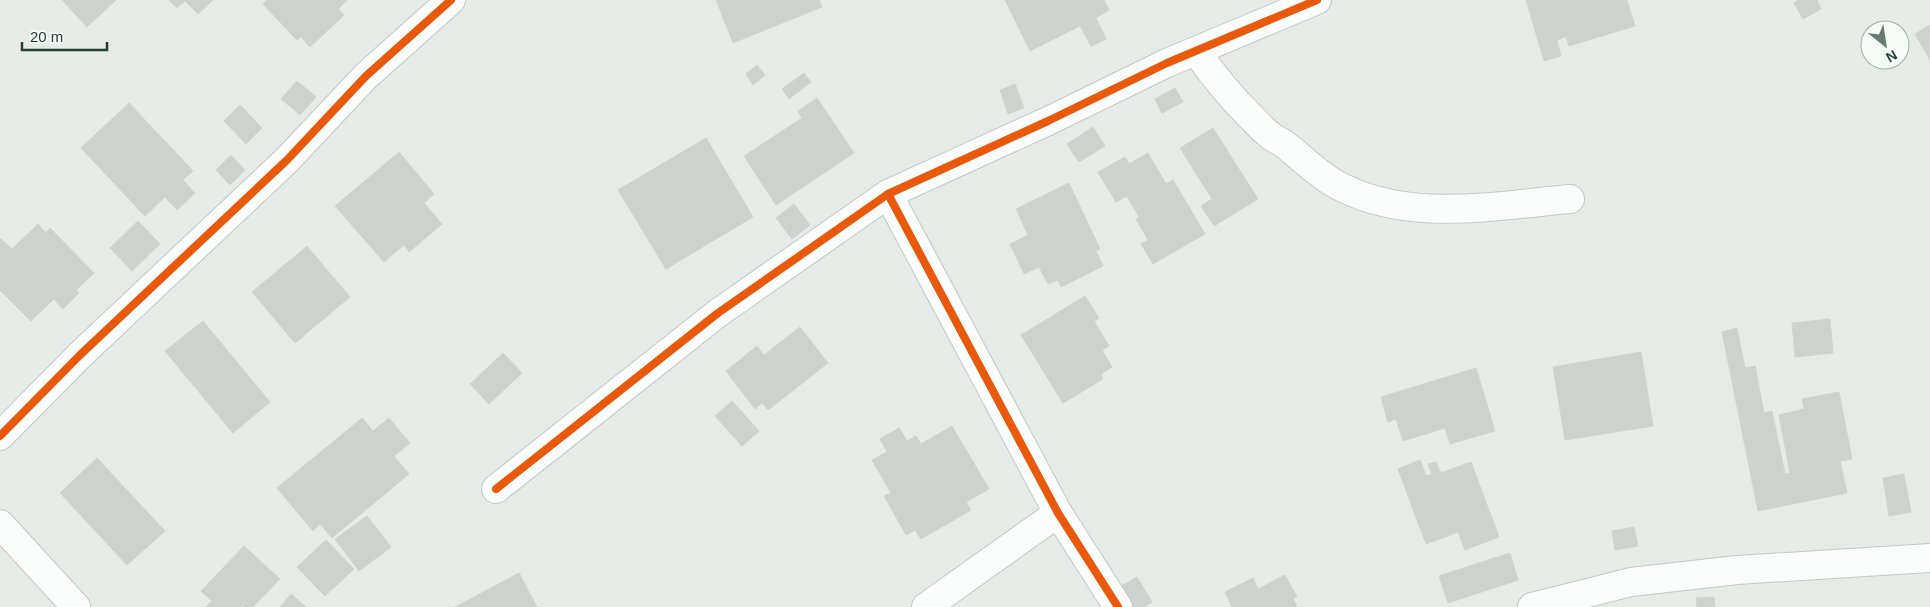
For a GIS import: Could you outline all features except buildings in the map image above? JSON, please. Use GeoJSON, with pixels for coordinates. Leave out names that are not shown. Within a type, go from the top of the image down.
{"type":"FeatureCollection","features":[{"type":"Feature","properties":{"kind":"street"},"geometry":{"type":"LineString","coordinates":[[0,436],[80,355],[287,160],[366,76],[451,0]]}},
{"type":"Feature","properties":{"kind":"street"},"geometry":{"type":"LineString","coordinates":[[496,488],[718,313],[888,194],[1048,121],[1196,50],[1317,0]]}},
{"type":"Feature","properties":{"kind":"street"},"geometry":{"type":"LineString","coordinates":[[1196,50],[1229,96],[1269,135],[1284,144],[1310,167],[1352,192],[1394,205],[1426,209],[1499,206],[1570,199]]}},
{"type":"Feature","properties":{"kind":"street"},"geometry":{"type":"LineString","coordinates":[[888,194],[1058,513],[1118,607]]}},
{"type":"Feature","properties":{"kind":"street"},"geometry":{"type":"LineString","coordinates":[[926,607],[1058,513]]}},
{"type":"Feature","properties":{"kind":"street"},"geometry":{"type":"LineString","coordinates":[[0,524],[76,607]]}},
{"type":"Feature","properties":{"kind":"street"},"geometry":{"type":"LineString","coordinates":[[1532,607],[1631,582],[1737,570],[1930,558]]}},
{"type":"Feature","properties":{"kind":"cycle path"},"geometry":{"type":"LineString","coordinates":[[0,436],[80,355],[287,160],[366,76],[451,0]]}},
{"type":"Feature","properties":{"kind":"cycle path"},"geometry":{"type":"LineString","coordinates":[[496,489],[718,313],[888,194],[1048,121],[1167,63],[1317,0]]}},
{"type":"Feature","properties":{"kind":"cycle path"},"geometry":{"type":"LineString","coordinates":[[888,194],[1058,513],[1118,607]]}}]}
